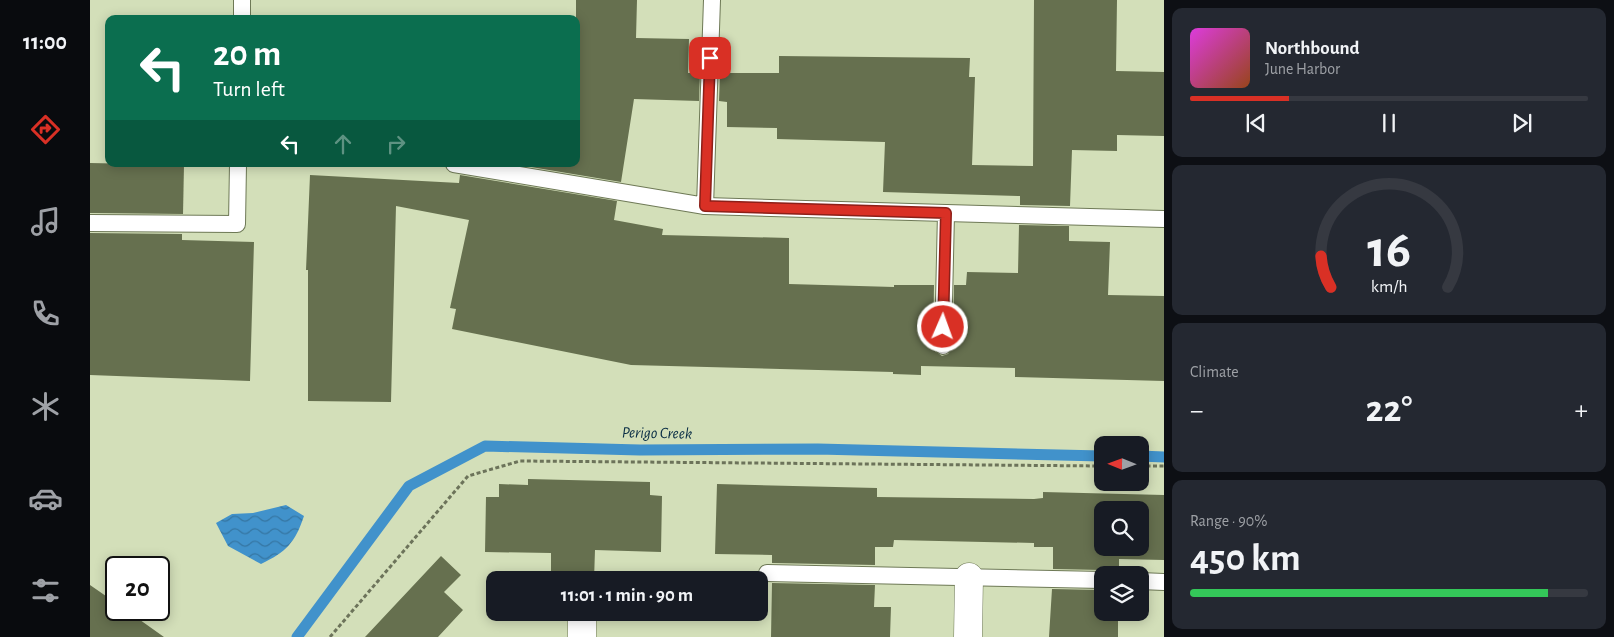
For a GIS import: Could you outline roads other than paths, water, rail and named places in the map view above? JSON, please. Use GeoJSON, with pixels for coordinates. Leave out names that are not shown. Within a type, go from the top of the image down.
{"type":"FeatureCollection","features":[{"type":"Feature","properties":{"kind":"street"},"geometry":{"type":"LineString","coordinates":[[968,637],[969,577]]}},
{"type":"Feature","properties":{"kind":"lane"},"geometry":{"type":"LineString","coordinates":[[242,0],[242,15]]}},
{"type":"Feature","properties":{"kind":"lane"},"geometry":{"type":"LineString","coordinates":[[705,206],[712,0]]}},
{"type":"Feature","properties":{"kind":"lane"},"geometry":{"type":"LineString","coordinates":[[90,223],[237,224],[238,167]]}},
{"type":"Feature","properties":{"kind":"lane"},"geometry":{"type":"LineString","coordinates":[[472,167],[705,206],[1164,219]]}},
{"type":"Feature","properties":{"kind":"lane"},"geometry":{"type":"LineString","coordinates":[[943,346],[946,213]]}},
{"type":"Feature","properties":{"kind":"lane"},"geometry":{"type":"LineString","coordinates":[[768,573],[1094,580]]}},
{"type":"Feature","properties":{"kind":"lane"},"geometry":{"type":"LineString","coordinates":[[1149,581],[1164,582]]}},
{"type":"Feature","properties":{"kind":"water"},"geometry":{"type":"Polygon","coordinates":[[[286,505],[304,516],[301,525],[293,540],[283,551],[261,564],[228,546],[216,523],[232,514],[253,513],[286,505]]]}},
{"type":"Feature","properties":{"kind":"waterway","name":"Perigo Creek"},"geometry":{"type":"LineString","coordinates":[[297,637],[409,486],[485,446],[640,450],[818,449],[1094,456]]}},
{"type":"Feature","properties":{"kind":"waterway","name":"Perigo Creek"},"geometry":{"type":"LineString","coordinates":[[1149,456],[1164,457]]}}]}
